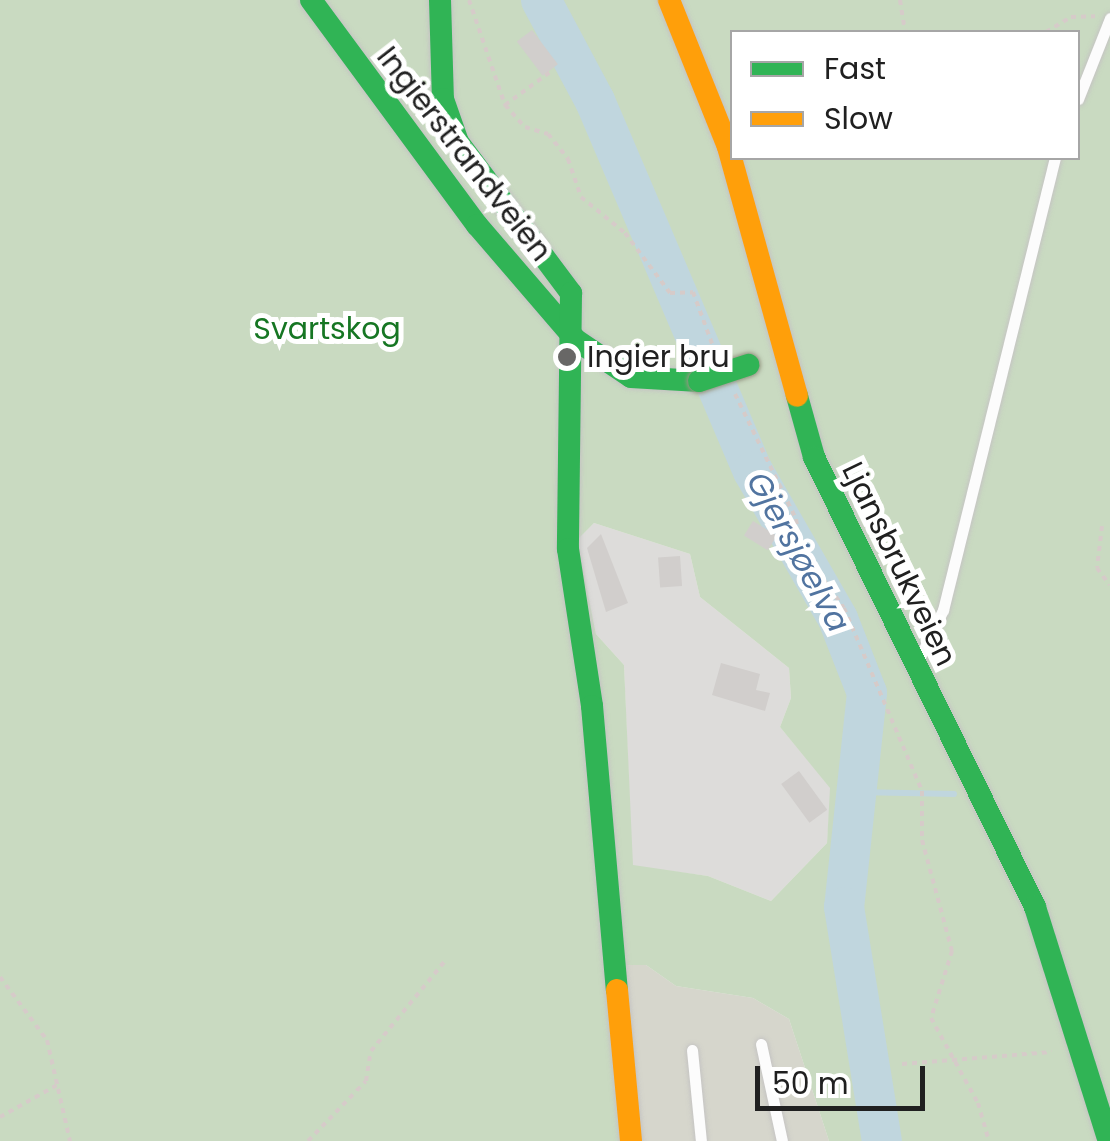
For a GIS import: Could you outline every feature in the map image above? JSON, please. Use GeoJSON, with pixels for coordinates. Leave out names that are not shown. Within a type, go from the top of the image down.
{"type":"FeatureCollection","features":[{"type":"Feature","properties":{"kind":"main road","name":"Ingierstrandveien"},"geometry":{"type":"LineString","coordinates":[[312,0],[477,224],[576,340],[631,376],[699,381],[782,353]]}},
{"type":"Feature","properties":{"kind":"main road","name":"Ingierstrandveien"},"geometry":{"type":"LineString","coordinates":[[440,0],[443,99],[458,142],[563,274],[576,340]]}},
{"type":"Feature","properties":{"kind":"main road","name":"Ljansbrukveien"},"geometry":{"type":"LineString","coordinates":[[670,0],[730,155]]}},
{"type":"Feature","properties":{"kind":"main road","name":"Ljansbrukveien"},"geometry":{"type":"LineString","coordinates":[[731,160],[782,353],[828,495],[1035,907],[1086,1048],[1109,1141]]}},
{"type":"Feature","properties":{"kind":"main road"},"geometry":{"type":"LineString","coordinates":[[576,340],[568,549],[592,706],[631,1141]]}},
{"type":"Feature","properties":{"kind":"lane"},"geometry":{"type":"LineString","coordinates":[[1080,94],[1110,18]]}},
{"type":"Feature","properties":{"kind":"lane"},"geometry":{"type":"LineString","coordinates":[[914,666],[943,610],[1055,160]]}},
{"type":"Feature","properties":{"kind":"lane"},"geometry":{"type":"LineString","coordinates":[[761,1044],[782,1141]]}},
{"type":"Feature","properties":{"kind":"lane"},"geometry":{"type":"LineString","coordinates":[[692,1050],[701,1141]]}},
{"type":"Feature","properties":{"kind":"path"},"geometry":{"type":"LineString","coordinates":[[469,0],[505,105],[525,127],[548,134],[568,159],[581,197],[625,233],[671,292],[692,292]]}},
{"type":"Feature","properties":{"kind":"path"},"geometry":{"type":"LineString","coordinates":[[900,0],[904,30]]}},
{"type":"Feature","properties":{"kind":"path"},"geometry":{"type":"LineString","coordinates":[[1051,30],[1087,14]]}},
{"type":"Feature","properties":{"kind":"path"},"geometry":{"type":"LineString","coordinates":[[505,105],[554,70]]}},
{"type":"Feature","properties":{"kind":"path"},"geometry":{"type":"LineString","coordinates":[[783,490],[796,519],[800,548],[858,640],[922,790],[922,840],[952,950],[931,1018],[948,1061],[978,1104],[989,1141]]}},
{"type":"Feature","properties":{"kind":"path"},"geometry":{"type":"LineString","coordinates":[[1102,526],[1097,568],[1110,585]]}},
{"type":"Feature","properties":{"kind":"path"},"geometry":{"type":"LineString","coordinates":[[308,1141],[366,1082],[371,1052],[444,962]]}},
{"type":"Feature","properties":{"kind":"path"},"geometry":{"type":"LineString","coordinates":[[0,977],[47,1040],[70,1141]]}},
{"type":"Feature","properties":{"kind":"path"},"geometry":{"type":"LineString","coordinates":[[902,1064],[1086,1048]]}},
{"type":"Feature","properties":{"kind":"path"},"geometry":{"type":"LineString","coordinates":[[0,1118],[59,1084]]}},
{"type":"Feature","properties":{"kind":"shaded area"},"geometry":{"type":"Polygon","coordinates":[[[594,523],[690,554],[700,597],[789,668],[791,698],[780,727],[831,788],[827,843],[771,901],[708,876],[632,866],[624,665],[596,634],[576,540],[594,523]]]}},
{"type":"Feature","properties":{"kind":"shaded area"},"geometry":{"type":"Polygon","coordinates":[[[619,965],[646,965],[676,986],[753,998],[789,1019],[829,1141],[640,1141],[619,965]]]}},
{"type":"Feature","properties":{"kind":"green space","name":"Svartskog"},"geometry":{"type":"Polygon","coordinates":[[[0,0],[1110,0],[1110,1141],[829,1141],[789,1019],[753,998],[676,986],[646,965],[620,965],[640,1141],[0,1141],[0,0]],[[594,523],[577,540],[596,634],[624,665],[633,865],[708,876],[771,901],[827,843],[830,788],[780,727],[791,698],[789,668],[700,597],[690,554],[594,523]]]}},
{"type":"Feature","properties":{"kind":"building"},"geometry":{"type":"Polygon","coordinates":[[[532,30],[558,64],[543,76],[517,41],[532,30]]]}},
{"type":"Feature","properties":{"kind":"building"},"geometry":{"type":"Polygon","coordinates":[[[753,521],[777,536],[768,550],[744,535],[753,521]]]}},
{"type":"Feature","properties":{"kind":"building"},"geometry":{"type":"Polygon","coordinates":[[[601,534],[628,603],[606,612],[587,548],[601,534]]]}},
{"type":"Feature","properties":{"kind":"building"},"geometry":{"type":"Polygon","coordinates":[[[680,556],[682,586],[660,587],[658,558],[680,556]]]}},
{"type":"Feature","properties":{"kind":"building"},"geometry":{"type":"Polygon","coordinates":[[[721,663],[760,674],[756,690],[770,693],[765,711],[712,695],[721,663]]]}},
{"type":"Feature","properties":{"kind":"building"},"geometry":{"type":"Polygon","coordinates":[[[799,771],[827,810],[809,823],[781,784],[799,771]]]}},
{"type":"Feature","properties":{"kind":"waterway","name":"Gjersjøelva"},"geometry":{"type":"LineString","coordinates":[[541,0],[595,101],[753,471],[838,619],[867,693],[844,907],[882,1141]]}},
{"type":"Feature","properties":{"kind":"waterway"},"geometry":{"type":"LineString","coordinates":[[856,792],[954,794]]}},
{"type":"Feature","properties":{"kind":"traffic: fast"},"geometry":{"type":"LineString","coordinates":[[311,0],[477,225],[576,340],[631,377],[699,381]]}},
{"type":"Feature","properties":{"kind":"traffic: fast"},"geometry":{"type":"LineString","coordinates":[[440,0],[443,99],[458,142],[571,293],[568,549],[592,706],[617,990]]}},
{"type":"Feature","properties":{"kind":"traffic: fast"},"geometry":{"type":"LineString","coordinates":[[699,381],[748,365]]}},
{"type":"Feature","properties":{"kind":"traffic: fast"},"geometry":{"type":"LineString","coordinates":[[797,396],[814,457],[1035,907],[1109,1141]]}},
{"type":"Feature","properties":{"kind":"traffic: slow"},"geometry":{"type":"LineString","coordinates":[[669,0],[730,154]]}},
{"type":"Feature","properties":{"kind":"traffic: slow"},"geometry":{"type":"LineString","coordinates":[[732,160],[797,396]]}},
{"type":"Feature","properties":{"kind":"traffic: slow"},"geometry":{"type":"LineString","coordinates":[[617,990],[631,1141]]}},
{"type":"Feature","properties":{"kind":"place","name":"Ingier bru"},"geometry":{"type":"Point","coordinates":[567,357]}}]}
